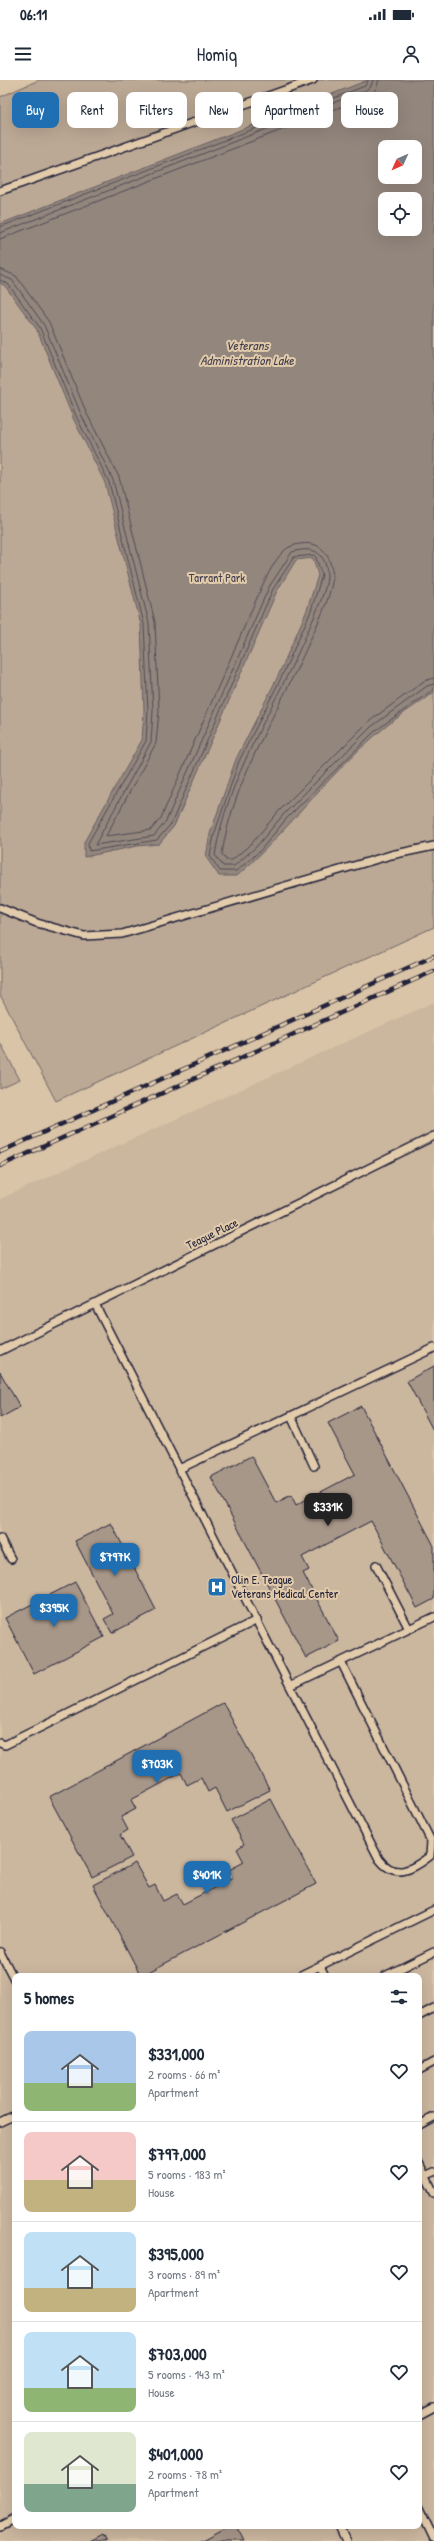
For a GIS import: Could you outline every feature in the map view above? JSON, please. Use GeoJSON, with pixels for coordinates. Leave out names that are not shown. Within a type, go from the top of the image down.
{"type":"FeatureCollection","features":[{"type":"Feature","properties":{"kind":"lane"},"geometry":{"type":"LineString","coordinates":[[0,191],[313,80]]}},
{"type":"Feature","properties":{"kind":"lane"},"geometry":{"type":"LineString","coordinates":[[0,908],[37,923],[84,936],[122,934],[391,856],[434,846]]}},
{"type":"Feature","properties":{"kind":"lane","name":"Teague Place"},"geometry":{"type":"LineString","coordinates":[[0,1351],[434,1136]]}},
{"type":"Feature","properties":{"kind":"lane"},"geometry":{"type":"LineString","coordinates":[[95,1304],[378,1859],[390,1871],[398,1872],[421,1863],[430,1856],[431,1841],[340,1662]]}},
{"type":"Feature","properties":{"kind":"lane"},"geometry":{"type":"LineString","coordinates":[[180,1469],[434,1348]]}},
{"type":"Feature","properties":{"kind":"lane"},"geometry":{"type":"LineString","coordinates":[[292,1416],[314,1466]]}},
{"type":"Feature","properties":{"kind":"lane"},"geometry":{"type":"LineString","coordinates":[[0,1538],[11,1559]]}},
{"type":"Feature","properties":{"kind":"lane"},"geometry":{"type":"LineString","coordinates":[[376,1565],[409,1629]]}},
{"type":"Feature","properties":{"kind":"lane"},"geometry":{"type":"LineString","coordinates":[[290,1686],[434,1617]]}},
{"type":"Feature","properties":{"kind":"lane"},"geometry":{"type":"LineString","coordinates":[[0,1743],[5,1746],[257,1620]]}},
{"type":"Feature","properties":{"kind":"lane"},"geometry":{"type":"LineString","coordinates":[[305,1973],[434,1910]]}},
{"type":"Feature","properties":{"kind":"lane"},"geometry":{"type":"LineString","coordinates":[[0,1952],[12,1975]]}},
{"type":"Feature","properties":{"kind":"lane"},"geometry":{"type":"LineString","coordinates":[[391,1973],[434,1952]]}},
{"type":"Feature","properties":{"kind":"lane"},"geometry":{"type":"LineString","coordinates":[[320,1966],[324,1973]]}},
{"type":"Feature","properties":{"kind":"lane"},"geometry":{"type":"LineString","coordinates":[[422,2014],[434,2008]]}},
{"type":"Feature","properties":{"kind":"lane"},"geometry":{"type":"LineString","coordinates":[[422,2068],[434,2062]]}},
{"type":"Feature","properties":{"kind":"lane"},"geometry":{"type":"LineString","coordinates":[[0,2122],[12,2116]]}},
{"type":"Feature","properties":{"kind":"lane"},"geometry":{"type":"LineString","coordinates":[[422,2123],[434,2117]]}},
{"type":"Feature","properties":{"kind":"lane"},"geometry":{"type":"LineString","coordinates":[[422,2170],[434,2193]]}},
{"type":"Feature","properties":{"kind":"lane"},"geometry":{"type":"LineString","coordinates":[[425,2176],[434,2172]]}},
{"type":"Feature","properties":{"kind":"lane"},"geometry":{"type":"LineString","coordinates":[[422,2413],[434,2407]]}},
{"type":"Feature","properties":{"kind":"lane"},"geometry":{"type":"LineString","coordinates":[[422,2514],[434,2539]]}},
{"type":"Feature","properties":{"kind":"lane"},"geometry":{"type":"LineString","coordinates":[[0,2526],[12,2520]]}},
{"type":"Feature","properties":{"kind":"lane"},"geometry":{"type":"LineString","coordinates":[[340,2529],[346,2541]]}},
{"type":"Feature","properties":{"kind":"shaded area","name":"Olin E. Teague Veterans Medical Center"},"geometry":{"type":"Polygon","coordinates":[[[434,1002],[434,2541],[0,2541],[0,1199],[434,1002]]]}},
{"type":"Feature","properties":{"kind":"green space","name":"Tarrant Park"},"geometry":{"type":"Polygon","coordinates":[[[39,80],[434,80],[434,927],[56,1101],[0,995],[0,97],[39,80]]]}},
{"type":"Feature","properties":{"kind":"green space"},"geometry":{"type":"Polygon","coordinates":[[[0,1042],[20,1080],[0,1089],[0,1042]]]}},
{"type":"Feature","properties":{"kind":"water","name":"Veterans Administration Lake"},"geometry":{"type":"Polygon","coordinates":[[[368,80],[434,80],[434,692],[391,722],[359,750],[341,767],[273,842],[237,876],[219,876],[206,857],[210,834],[236,759],[278,676],[307,610],[318,575],[313,558],[296,560],[277,591],[174,826],[159,844],[137,846],[84,857],[84,842],[142,740],[144,711],[141,625],[105,483],[73,418],[37,330],[5,286],[0,283],[0,224],[251,126],[251,128],[333,128],[333,94],[368,80]]]}},
{"type":"Feature","properties":{"kind":"building"},"geometry":{"type":"Polygon","coordinates":[[[434,1366],[434,1432],[407,1381],[434,1366]]]}},
{"type":"Feature","properties":{"kind":"building"},"geometry":{"type":"Polygon","coordinates":[[[0,1372],[20,1407],[0,1418],[0,1372]]]}},
{"type":"Feature","properties":{"kind":"building"},"geometry":{"type":"Polygon","coordinates":[[[361,1406],[434,1546],[434,1599],[417,1608],[371,1521],[302,1557],[309,1570],[303,1573],[339,1641],[306,1658],[211,1477],[251,1456],[276,1503],[291,1495],[296,1505],[355,1474],[328,1423],[361,1406]]]}},
{"type":"Feature","properties":{"kind":"building"},"geometry":{"type":"Polygon","coordinates":[[[111,1523],[156,1610],[112,1633],[104,1619],[113,1614],[75,1541],[111,1523]]]}},
{"type":"Feature","properties":{"kind":"building"},"geometry":{"type":"Polygon","coordinates":[[[75,1582],[104,1637],[34,1674],[5,1618],[75,1582]]]}},
{"type":"Feature","properties":{"kind":"building"},"geometry":{"type":"Polygon","coordinates":[[[223,1703],[270,1790],[227,1812],[215,1788],[208,1792],[201,1778],[187,1785],[181,1773],[131,1800],[136,1809],[121,1817],[128,1830],[120,1835],[132,1857],[92,1877],[49,1797],[223,1703]]]}},
{"type":"Feature","properties":{"kind":"building"},"geometry":{"type":"Polygon","coordinates":[[[271,1799],[316,1884],[147,1973],[139,1973],[93,1885],[135,1863],[149,1888],[155,1885],[163,1901],[177,1894],[183,1904],[233,1878],[229,1870],[244,1862],[237,1849],[244,1844],[231,1820],[271,1799]]]}},
{"type":"Feature","properties":{"kind":"building"},"geometry":{"type":"Polygon","coordinates":[[[223,2529],[239,2529],[245,2541],[201,2541],[223,2529]]]}},
{"type":"Feature","properties":{"kind":"building"},"geometry":{"type":"Polygon","coordinates":[[[103,2534],[107,2541],[90,2541],[103,2534]]]}},
{"type":"Feature","properties":{"kind":"railway"},"geometry":{"type":"LineString","coordinates":[[0,1152],[434,956]]}},
{"type":"Feature","properties":{"kind":"railway"},"geometry":{"type":"LineString","coordinates":[[0,1166],[434,971]]}},
{"type":"Feature","properties":{"kind":"place","name":"Olin E. Teague Veterans Medical Center"},"geometry":{"type":"Point","coordinates":[217,1587]}}]}
